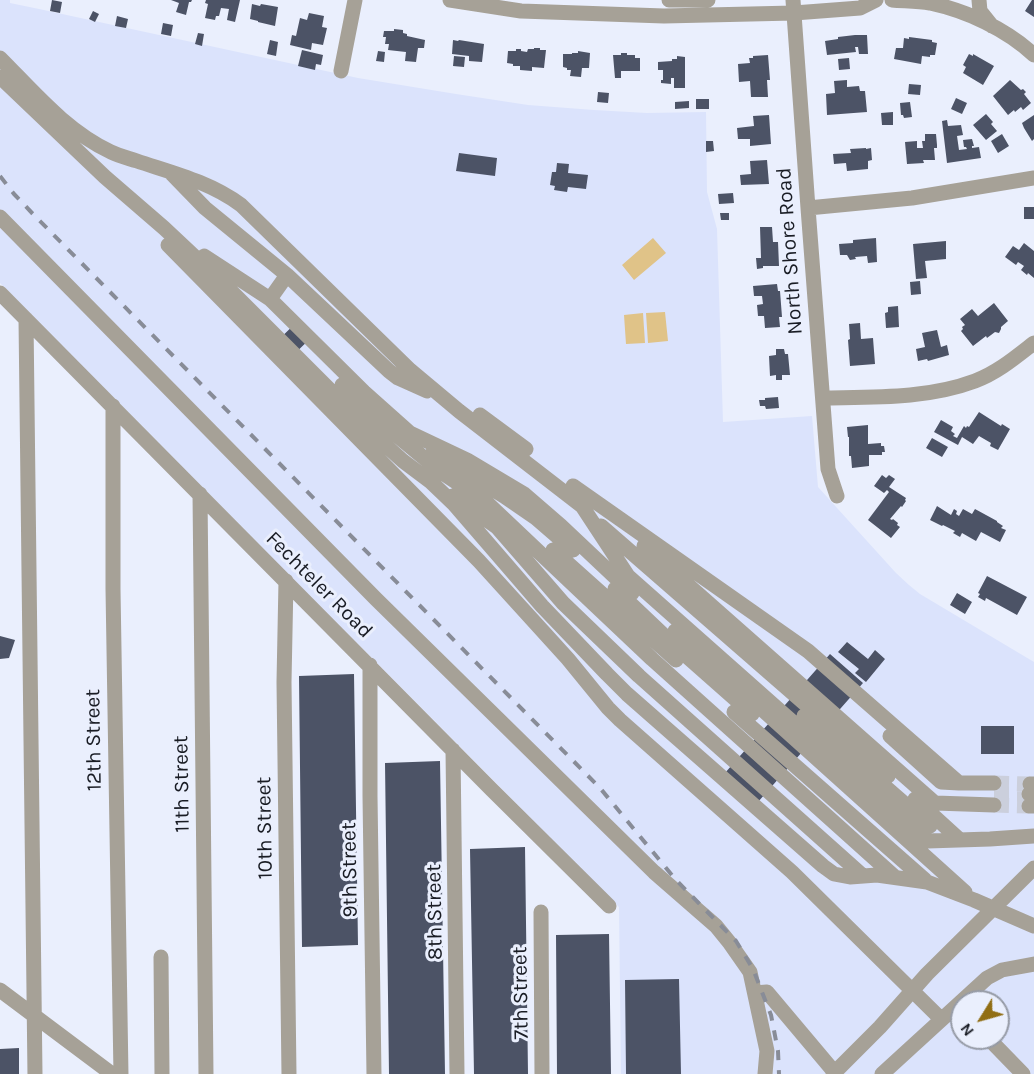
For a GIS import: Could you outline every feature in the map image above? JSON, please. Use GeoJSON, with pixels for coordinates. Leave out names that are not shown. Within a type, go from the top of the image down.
{"type":"FeatureCollection","features":[{"type":"Feature","properties":{"kind":"street"},"geometry":{"type":"LineString","coordinates":[[341,70],[355,0]]}},
{"type":"Feature","properties":{"kind":"street"},"geometry":{"type":"LineString","coordinates":[[450,0],[521,10],[602,15],[701,16],[793,7],[860,8],[876,0]]}},
{"type":"Feature","properties":{"kind":"street"},"geometry":{"type":"LineString","coordinates":[[669,0],[708,0]]}},
{"type":"Feature","properties":{"kind":"street"},"geometry":{"type":"LineString","coordinates":[[892,0],[928,3],[961,12],[1012,37],[1034,55]]}},
{"type":"Feature","properties":{"kind":"street"},"geometry":{"type":"LineString","coordinates":[[979,0],[980,10],[993,27]]}},
{"type":"Feature","properties":{"kind":"street","name":"North Shore Road"},"geometry":{"type":"LineString","coordinates":[[793,7],[828,469],[837,496]]}},
{"type":"Feature","properties":{"kind":"street"},"geometry":{"type":"LineString","coordinates":[[0,58],[72,129],[87,139],[111,152],[217,189],[242,205],[392,353],[443,398],[582,506],[628,576],[927,841],[1034,836]]}},
{"type":"Feature","properties":{"kind":"street"},"geometry":{"type":"LineString","coordinates":[[0,77],[105,177],[229,289],[383,443],[431,482],[466,504],[567,620],[627,681],[863,876]]}},
{"type":"Feature","properties":{"kind":"street"},"geometry":{"type":"LineString","coordinates":[[87,139],[122,148],[219,184],[243,197],[421,370],[587,497],[739,603],[941,782],[959,783],[994,794]]}},
{"type":"Feature","properties":{"kind":"street"},"geometry":{"type":"LineString","coordinates":[[170,172],[205,208],[287,275],[389,371],[398,378],[443,398]]}},
{"type":"Feature","properties":{"kind":"street"},"geometry":{"type":"LineString","coordinates":[[105,177],[173,251],[479,561],[620,720],[792,872],[941,1019]]}},
{"type":"Feature","properties":{"kind":"street"},"geometry":{"type":"LineString","coordinates":[[808,208],[912,198],[1034,178]]}},
{"type":"Feature","properties":{"kind":"street"},"geometry":{"type":"LineString","coordinates":[[0,217],[376,599],[654,872],[716,926],[750,972],[767,1051],[765,1074]]}},
{"type":"Feature","properties":{"kind":"street"},"geometry":{"type":"LineString","coordinates":[[164,228],[270,299],[364,392],[439,457],[536,518],[675,646],[951,890]]}},
{"type":"Feature","properties":{"kind":"street"},"geometry":{"type":"LineString","coordinates":[[222,268],[371,414],[444,474],[519,520],[927,882]]}},
{"type":"Feature","properties":{"kind":"street"},"geometry":{"type":"LineString","coordinates":[[270,299],[287,275]]}},
{"type":"Feature","properties":{"kind":"street","name":"Fechteler Road"},"geometry":{"type":"LineString","coordinates":[[0,292],[609,906]]}},
{"type":"Feature","properties":{"kind":"street"},"geometry":{"type":"LineString","coordinates":[[26,319],[34,1074]]}},
{"type":"Feature","properties":{"kind":"street"},"geometry":{"type":"LineString","coordinates":[[823,398],[911,395],[939,391],[976,380],[1008,363],[1034,343]]}},
{"type":"Feature","properties":{"kind":"street","name":"12th Street"},"geometry":{"type":"LineString","coordinates":[[113,406],[113,624],[121,1074]]}},
{"type":"Feature","properties":{"kind":"street"},"geometry":{"type":"LineString","coordinates":[[410,433],[467,460],[524,494],[974,900]]}},
{"type":"Feature","properties":{"kind":"street"},"geometry":{"type":"LineString","coordinates":[[431,482],[454,504],[542,606],[627,694],[823,866],[834,874],[895,877],[927,882],[1034,926]]}},
{"type":"Feature","properties":{"kind":"street","name":"11th Street"},"geometry":{"type":"LineString","coordinates":[[200,494],[206,1074]]}},
{"type":"Feature","properties":{"kind":"street"},"geometry":{"type":"LineString","coordinates":[[587,497],[935,803],[994,794]]}},
{"type":"Feature","properties":{"kind":"street"},"geometry":{"type":"LineString","coordinates":[[485,501],[528,554],[863,876]]}},
{"type":"Feature","properties":{"kind":"street"},"geometry":{"type":"LineString","coordinates":[[485,501],[652,659],[895,877]]}},
{"type":"Feature","properties":{"kind":"street"},"geometry":{"type":"LineString","coordinates":[[587,514],[907,792],[953,840]]}},
{"type":"Feature","properties":{"kind":"street"},"geometry":{"type":"LineString","coordinates":[[650,540],[936,792],[994,794]]}},
{"type":"Feature","properties":{"kind":"street","name":"10th Street"},"geometry":{"type":"LineString","coordinates":[[286,581],[284,682],[289,1074]]}},
{"type":"Feature","properties":{"kind":"street","name":"9th Street"},"geometry":{"type":"LineString","coordinates":[[370,665],[374,1074]]}},
{"type":"Feature","properties":{"kind":"street","name":"8th Street"},"geometry":{"type":"LineString","coordinates":[[453,750],[457,1074]]}},
{"type":"Feature","properties":{"kind":"street"},"geometry":{"type":"LineString","coordinates":[[754,993],[767,992],[835,1073],[880,1028],[912,990],[1034,868]]}},
{"type":"Feature","properties":{"kind":"street","name":"7th Street"},"geometry":{"type":"LineString","coordinates":[[541,912],[543,1074]]}},
{"type":"Feature","properties":{"kind":"street"},"geometry":{"type":"LineString","coordinates":[[161,957],[162,1074]]}},
{"type":"Feature","properties":{"kind":"street"},"geometry":{"type":"LineString","coordinates":[[974,990],[980,982],[993,973],[1034,964]]}},
{"type":"Feature","properties":{"kind":"street"},"geometry":{"type":"LineString","coordinates":[[0,990],[112,1074]]}},
{"type":"Feature","properties":{"kind":"street"},"geometry":{"type":"LineString","coordinates":[[882,1074],[941,1019],[950,1014]]}},
{"type":"Feature","properties":{"kind":"street"},"geometry":{"type":"LineString","coordinates":[[1000,1050],[1023,1074]]}},
{"type":"Feature","properties":{"kind":"shaded area"},"geometry":{"type":"Polygon","coordinates":[[[0,0],[10,0],[10,3],[358,78],[456,94],[528,105],[594,110],[647,113],[706,112],[707,192],[717,229],[723,422],[812,416],[818,487],[896,573],[920,594],[1034,662],[1034,1074],[621,1074],[619,907],[0,283],[0,0]]]}},
{"type":"Feature","properties":{"kind":"shaded area"},"geometry":{"type":"Polygon","coordinates":[[[653,238],[666,253],[634,280],[622,265],[653,238]]]}},
{"type":"Feature","properties":{"kind":"shaded area"},"geometry":{"type":"Polygon","coordinates":[[[665,312],[668,341],[648,343],[646,313],[665,312]]]}},
{"type":"Feature","properties":{"kind":"shaded area"},"geometry":{"type":"Polygon","coordinates":[[[643,313],[645,343],[626,344],[624,315],[643,313]]]}},
{"type":"Feature","properties":{"kind":"building"},"geometry":{"type":"Polygon","coordinates":[[[52,0],[62,2],[60,13],[50,11],[52,0]]]}},
{"type":"Feature","properties":{"kind":"building"},"geometry":{"type":"Polygon","coordinates":[[[171,0],[192,0],[189,2],[186,15],[176,12],[179,3],[171,0]]]}},
{"type":"Feature","properties":{"kind":"building"},"geometry":{"type":"Polygon","coordinates":[[[206,0],[240,0],[235,22],[227,20],[229,9],[221,8],[215,20],[205,18],[208,4],[205,3],[206,0]]]}},
{"type":"Feature","properties":{"kind":"building"},"geometry":{"type":"Polygon","coordinates":[[[1034,0],[1034,17],[1025,11],[1034,0]]]}},
{"type":"Feature","properties":{"kind":"building"},"geometry":{"type":"Polygon","coordinates":[[[252,4],[278,7],[275,26],[250,19],[252,4]]]}},
{"type":"Feature","properties":{"kind":"building"},"geometry":{"type":"Polygon","coordinates":[[[93,11],[99,14],[95,22],[89,19],[93,11]]]}},
{"type":"Feature","properties":{"kind":"building"},"geometry":{"type":"Polygon","coordinates":[[[309,13],[324,16],[322,27],[327,28],[323,45],[312,43],[311,50],[290,45],[292,35],[296,36],[300,18],[307,20],[309,13]]]}},
{"type":"Feature","properties":{"kind":"building"},"geometry":{"type":"Polygon","coordinates":[[[117,16],[128,19],[126,28],[115,26],[117,16]]]}},
{"type":"Feature","properties":{"kind":"building"},"geometry":{"type":"Polygon","coordinates":[[[163,23],[173,25],[171,36],[161,34],[163,23]]]}},
{"type":"Feature","properties":{"kind":"building"},"geometry":{"type":"Polygon","coordinates":[[[394,29],[403,30],[407,36],[425,40],[424,48],[418,48],[416,62],[405,61],[406,52],[388,50],[389,44],[385,44],[386,37],[383,37],[384,31],[394,31],[394,29]]]}},
{"type":"Feature","properties":{"kind":"building"},"geometry":{"type":"Polygon","coordinates":[[[198,33],[204,34],[202,46],[195,44],[198,33]]]}},
{"type":"Feature","properties":{"kind":"building"},"geometry":{"type":"Polygon","coordinates":[[[867,35],[868,54],[859,54],[858,47],[855,47],[856,52],[827,55],[825,41],[867,35]]]}},
{"type":"Feature","properties":{"kind":"building"},"geometry":{"type":"Polygon","coordinates":[[[909,37],[932,40],[937,43],[935,55],[922,56],[921,64],[894,59],[896,48],[903,48],[904,38],[909,39],[909,37]]]}},
{"type":"Feature","properties":{"kind":"building"},"geometry":{"type":"Polygon","coordinates":[[[270,40],[278,42],[276,56],[267,54],[270,40]]]}},
{"type":"Feature","properties":{"kind":"building"},"geometry":{"type":"Polygon","coordinates":[[[453,40],[484,44],[482,62],[469,61],[469,56],[452,54],[453,40]]]}},
{"type":"Feature","properties":{"kind":"building"},"geometry":{"type":"Polygon","coordinates":[[[521,49],[527,52],[528,49],[546,50],[544,68],[532,67],[532,71],[520,70],[520,66],[507,63],[508,51],[521,49]]]}},
{"type":"Feature","properties":{"kind":"building"},"geometry":{"type":"Polygon","coordinates":[[[302,50],[323,55],[321,65],[316,64],[315,70],[298,66],[302,50]]]}},
{"type":"Feature","properties":{"kind":"building"},"geometry":{"type":"Polygon","coordinates":[[[378,51],[385,52],[384,62],[376,61],[378,51]]]}},
{"type":"Feature","properties":{"kind":"building"},"geometry":{"type":"Polygon","coordinates":[[[578,51],[590,53],[589,68],[582,68],[581,77],[570,76],[571,70],[563,67],[563,54],[578,53],[578,51]]]}},
{"type":"Feature","properties":{"kind":"building"},"geometry":{"type":"Polygon","coordinates":[[[621,53],[640,58],[640,71],[621,71],[621,78],[615,78],[613,55],[621,55],[621,53]]]}},
{"type":"Feature","properties":{"kind":"building"},"geometry":{"type":"Polygon","coordinates":[[[969,54],[994,66],[983,85],[963,73],[966,67],[963,65],[969,54]]]}},
{"type":"Feature","properties":{"kind":"building"},"geometry":{"type":"Polygon","coordinates":[[[768,55],[770,80],[767,80],[768,97],[751,97],[750,81],[739,82],[738,64],[750,63],[749,58],[753,56],[768,55]]]}},
{"type":"Feature","properties":{"kind":"building"},"geometry":{"type":"Polygon","coordinates":[[[454,56],[465,57],[464,67],[453,66],[454,56]]]}},
{"type":"Feature","properties":{"kind":"building"},"geometry":{"type":"Polygon","coordinates":[[[677,56],[685,57],[685,88],[674,88],[674,78],[671,78],[671,84],[661,83],[663,70],[658,70],[658,62],[672,61],[672,59],[677,59],[677,56]]]}},
{"type":"Feature","properties":{"kind":"building"},"geometry":{"type":"Polygon","coordinates":[[[849,58],[850,69],[839,70],[838,59],[849,58]]]}},
{"type":"Feature","properties":{"kind":"building"},"geometry":{"type":"Polygon","coordinates":[[[847,80],[847,87],[859,86],[860,91],[865,91],[867,112],[827,115],[826,94],[835,93],[834,81],[847,80]]]}},
{"type":"Feature","properties":{"kind":"building"},"geometry":{"type":"Polygon","coordinates":[[[1010,80],[1026,92],[1024,94],[1031,103],[1023,110],[1021,107],[1008,115],[993,96],[1010,80]]]}},
{"type":"Feature","properties":{"kind":"building"},"geometry":{"type":"Polygon","coordinates":[[[909,84],[921,85],[920,95],[908,94],[909,84]]]}},
{"type":"Feature","properties":{"kind":"building"},"geometry":{"type":"Polygon","coordinates":[[[598,92],[609,93],[608,103],[597,102],[598,92]]]}},
{"type":"Feature","properties":{"kind":"building"},"geometry":{"type":"Polygon","coordinates":[[[956,98],[967,103],[962,114],[951,109],[956,98]]]}},
{"type":"Feature","properties":{"kind":"building"},"geometry":{"type":"Polygon","coordinates":[[[696,99],[709,99],[709,109],[696,109],[696,99]]]}},
{"type":"Feature","properties":{"kind":"building"},"geometry":{"type":"Polygon","coordinates":[[[689,101],[689,108],[675,109],[675,102],[689,101]]]}},
{"type":"Feature","properties":{"kind":"building"},"geometry":{"type":"Polygon","coordinates":[[[910,102],[912,117],[904,118],[901,115],[900,103],[910,102]]]}},
{"type":"Feature","properties":{"kind":"building"},"geometry":{"type":"Polygon","coordinates":[[[893,112],[893,125],[882,125],[881,113],[893,112]]]}},
{"type":"Feature","properties":{"kind":"building"},"geometry":{"type":"Polygon","coordinates":[[[986,114],[997,131],[986,140],[973,125],[986,114]]]}},
{"type":"Feature","properties":{"kind":"building"},"geometry":{"type":"Polygon","coordinates":[[[769,115],[771,144],[750,146],[750,139],[738,139],[737,128],[754,126],[753,116],[769,115]]]}},
{"type":"Feature","properties":{"kind":"building"},"geometry":{"type":"Polygon","coordinates":[[[1034,115],[1034,139],[1032,141],[1022,123],[1034,115]]]}},
{"type":"Feature","properties":{"kind":"building"},"geometry":{"type":"Polygon","coordinates":[[[947,120],[948,126],[961,125],[963,135],[957,136],[959,150],[967,149],[964,147],[963,140],[972,139],[974,146],[972,148],[979,147],[981,158],[947,163],[942,121],[947,120]]]}},
{"type":"Feature","properties":{"kind":"building"},"geometry":{"type":"Polygon","coordinates":[[[925,134],[936,134],[935,160],[907,164],[905,142],[917,141],[917,148],[923,148],[922,141],[925,141],[925,134]]]}},
{"type":"Feature","properties":{"kind":"building"},"geometry":{"type":"Polygon","coordinates":[[[1002,134],[1009,146],[998,153],[991,141],[1002,134]]]}},
{"type":"Feature","properties":{"kind":"building"},"geometry":{"type":"Polygon","coordinates":[[[706,141],[713,141],[714,151],[706,152],[706,141]]]}},
{"type":"Feature","properties":{"kind":"building"},"geometry":{"type":"Polygon","coordinates":[[[871,148],[872,160],[868,161],[868,169],[847,171],[846,163],[834,164],[833,154],[851,153],[850,149],[871,148]]]}},
{"type":"Feature","properties":{"kind":"building"},"geometry":{"type":"Polygon","coordinates":[[[459,153],[497,158],[495,176],[456,171],[459,153]]]}},
{"type":"Feature","properties":{"kind":"building"},"geometry":{"type":"Polygon","coordinates":[[[767,160],[769,184],[741,185],[740,175],[751,174],[750,161],[767,160]]]}},
{"type":"Feature","properties":{"kind":"building"},"geometry":{"type":"Polygon","coordinates":[[[557,163],[569,164],[568,173],[588,175],[586,189],[568,187],[567,192],[554,190],[555,186],[550,185],[552,172],[556,172],[557,163]]]}},
{"type":"Feature","properties":{"kind":"building"},"geometry":{"type":"Polygon","coordinates":[[[733,193],[734,203],[719,204],[718,194],[733,193]]]}},
{"type":"Feature","properties":{"kind":"building"},"geometry":{"type":"Polygon","coordinates":[[[1024,207],[1034,207],[1034,219],[1024,219],[1024,207]]]}},
{"type":"Feature","properties":{"kind":"building"},"geometry":{"type":"Polygon","coordinates":[[[720,213],[729,213],[729,220],[721,220],[720,213]]]}},
{"type":"Feature","properties":{"kind":"building"},"geometry":{"type":"Polygon","coordinates":[[[760,227],[772,227],[773,242],[778,242],[779,266],[763,266],[757,269],[756,258],[761,258],[760,227]]]}},
{"type":"Feature","properties":{"kind":"building"},"geometry":{"type":"Polygon","coordinates":[[[876,238],[877,262],[868,263],[867,256],[850,260],[847,255],[840,255],[839,244],[876,238]]]}},
{"type":"Feature","properties":{"kind":"building"},"geometry":{"type":"Polygon","coordinates":[[[946,241],[946,259],[925,261],[927,278],[916,279],[913,244],[946,241]]]}},
{"type":"Feature","properties":{"kind":"building"},"geometry":{"type":"Polygon","coordinates":[[[1024,243],[1034,251],[1034,278],[1021,270],[1024,266],[1018,262],[1016,265],[1005,257],[1013,246],[1019,250],[1024,243]]]}},
{"type":"Feature","properties":{"kind":"building"},"geometry":{"type":"Polygon","coordinates":[[[920,281],[921,294],[911,295],[910,282],[920,281]]]}},
{"type":"Feature","properties":{"kind":"building"},"geometry":{"type":"Polygon","coordinates":[[[777,284],[778,291],[780,291],[782,317],[779,317],[780,327],[765,328],[764,316],[758,316],[757,305],[763,304],[762,296],[754,296],[753,286],[777,284]]]}},
{"type":"Feature","properties":{"kind":"building"},"geometry":{"type":"Polygon","coordinates":[[[994,303],[1008,321],[1001,327],[999,333],[995,332],[987,338],[986,336],[973,346],[961,331],[965,325],[960,319],[972,309],[978,316],[994,303]]]}},
{"type":"Feature","properties":{"kind":"building"},"geometry":{"type":"Polygon","coordinates":[[[898,306],[899,327],[886,328],[885,313],[888,312],[888,307],[898,306]]]}},
{"type":"Feature","properties":{"kind":"building"},"geometry":{"type":"Polygon","coordinates":[[[300,319],[315,334],[287,361],[272,346],[300,319]]]}},
{"type":"Feature","properties":{"kind":"building"},"geometry":{"type":"Polygon","coordinates":[[[860,323],[861,339],[873,338],[875,364],[850,366],[849,324],[860,323]]]}},
{"type":"Feature","properties":{"kind":"building"},"geometry":{"type":"Polygon","coordinates":[[[937,330],[941,347],[947,345],[949,355],[928,361],[927,359],[918,361],[916,349],[925,347],[922,333],[937,330]]]}},
{"type":"Feature","properties":{"kind":"building"},"geometry":{"type":"Polygon","coordinates":[[[776,349],[784,349],[785,354],[788,354],[790,375],[782,375],[782,380],[776,380],[776,375],[770,376],[769,356],[776,355],[776,349]]]}},
{"type":"Feature","properties":{"kind":"building"},"geometry":{"type":"Polygon","coordinates":[[[778,397],[779,408],[766,409],[765,406],[760,406],[759,400],[778,397]]]}},
{"type":"Feature","properties":{"kind":"building"},"geometry":{"type":"Polygon","coordinates":[[[979,412],[1010,429],[998,450],[979,436],[973,444],[962,437],[958,445],[934,432],[941,420],[953,427],[951,431],[957,438],[964,426],[969,427],[979,412]]]}},
{"type":"Feature","properties":{"kind":"building"},"geometry":{"type":"Polygon","coordinates":[[[868,425],[868,444],[881,443],[885,452],[882,452],[882,455],[869,455],[869,466],[852,468],[847,427],[868,425]]]}},
{"type":"Feature","properties":{"kind":"building"},"geometry":{"type":"Polygon","coordinates":[[[932,438],[948,447],[942,457],[926,448],[932,438]]]}},
{"type":"Feature","properties":{"kind":"building"},"geometry":{"type":"Polygon","coordinates":[[[882,475],[886,478],[889,475],[895,479],[889,487],[906,498],[902,507],[890,519],[898,523],[900,527],[891,538],[868,520],[889,492],[887,490],[884,493],[874,486],[882,475]]]}},
{"type":"Feature","properties":{"kind":"building"},"geometry":{"type":"Polygon","coordinates":[[[937,506],[951,515],[954,509],[959,516],[963,509],[972,514],[975,509],[997,521],[1003,526],[1001,528],[1006,530],[1000,542],[981,532],[976,541],[962,533],[960,537],[953,533],[955,531],[930,520],[937,506]]]}},
{"type":"Feature","properties":{"kind":"building"},"geometry":{"type":"Polygon","coordinates":[[[987,576],[1027,597],[1017,615],[986,598],[985,601],[978,597],[987,576]]]}},
{"type":"Feature","properties":{"kind":"building"},"geometry":{"type":"Polygon","coordinates":[[[957,593],[972,602],[965,614],[950,605],[957,593]]]}},
{"type":"Feature","properties":{"kind":"building"},"geometry":{"type":"Polygon","coordinates":[[[0,636],[15,640],[9,658],[0,659],[0,636]]]}},
{"type":"Feature","properties":{"kind":"building"},"geometry":{"type":"Polygon","coordinates":[[[847,642],[868,659],[875,650],[885,659],[866,682],[855,673],[859,669],[838,652],[847,642]]]}},
{"type":"Feature","properties":{"kind":"building"},"geometry":{"type":"Polygon","coordinates":[[[830,654],[863,683],[750,811],[717,782],[830,654]]]}},
{"type":"Feature","properties":{"kind":"building"},"geometry":{"type":"Polygon","coordinates":[[[354,674],[358,945],[302,947],[299,676],[354,674]]]}},
{"type":"Feature","properties":{"kind":"building"},"geometry":{"type":"Polygon","coordinates":[[[981,726],[1014,726],[1014,754],[981,754],[981,726]]]}},
{"type":"Feature","properties":{"kind":"building"},"geometry":{"type":"Polygon","coordinates":[[[440,761],[445,1074],[389,1074],[385,763],[440,761]]]}},
{"type":"Feature","properties":{"kind":"building"},"geometry":{"type":"Polygon","coordinates":[[[525,847],[528,1074],[474,1074],[470,849],[525,847]]]}},
{"type":"Feature","properties":{"kind":"building"},"geometry":{"type":"Polygon","coordinates":[[[609,934],[611,1074],[557,1074],[556,935],[609,934]]]}},
{"type":"Feature","properties":{"kind":"building"},"geometry":{"type":"Polygon","coordinates":[[[679,979],[681,1074],[626,1074],[625,980],[679,979]]]}},
{"type":"Feature","properties":{"kind":"building"},"geometry":{"type":"Polygon","coordinates":[[[19,1048],[19,1074],[0,1074],[0,1049],[19,1048]]]}},
{"type":"Feature","properties":{"kind":"tunnel"},"geometry":{"type":"LineString","coordinates":[[994,783],[1030,784]]}},
{"type":"Feature","properties":{"kind":"tunnel"},"geometry":{"type":"LineString","coordinates":[[994,794],[1029,794]]}},
{"type":"Feature","properties":{"kind":"tunnel"},"geometry":{"type":"LineString","coordinates":[[994,805],[1029,806]]}},
{"type":"Feature","properties":{"kind":"railway"},"geometry":{"type":"LineString","coordinates":[[0,176],[32,213],[600,788],[676,880],[736,941],[753,969],[771,1015],[778,1051],[779,1074]]}}]}
